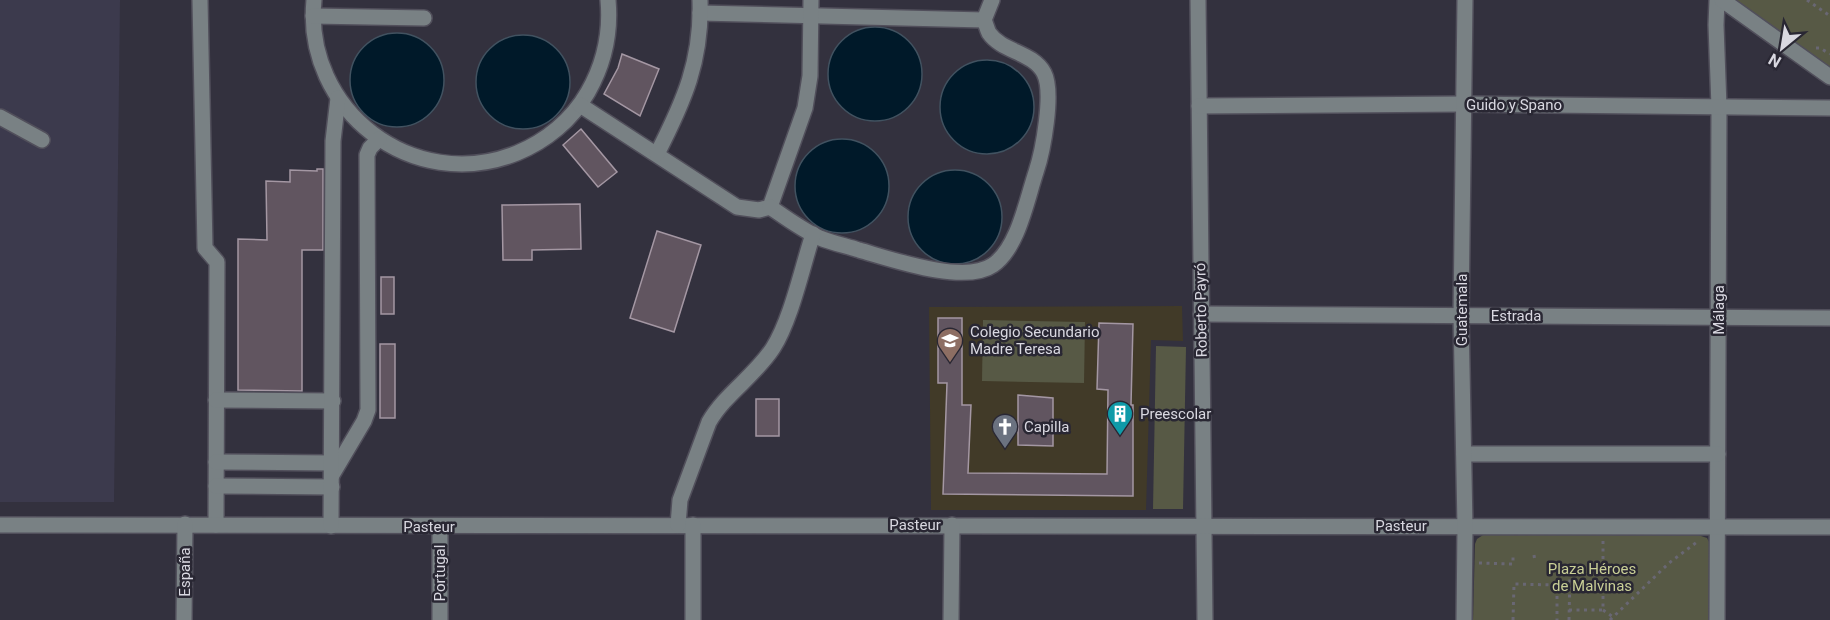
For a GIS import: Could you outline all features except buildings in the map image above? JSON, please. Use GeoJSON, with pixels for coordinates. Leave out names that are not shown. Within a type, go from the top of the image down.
{"type":"FeatureCollection","features":[{"type":"Feature","properties":{"kind":"street"},"geometry":{"type":"LineString","coordinates":[[200,0],[205,248],[217,262],[216,525]]}},
{"type":"Feature","properties":{"kind":"street"},"geometry":{"type":"LineString","coordinates":[[314,0],[316,45],[321,63],[338,98],[356,121],[379,139],[407,154],[438,162],[471,164],[502,159],[532,147],[558,128],[580,105],[598,73],[608,38],[608,0]]}},
{"type":"Feature","properties":{"kind":"street"},"geometry":{"type":"LineString","coordinates":[[770,207],[805,108],[810,76],[811,0]]}},
{"type":"Feature","properties":{"kind":"street"},"geometry":{"type":"LineString","coordinates":[[580,105],[737,207],[759,210],[770,207],[822,239],[902,262],[943,271],[971,272],[991,267],[1002,258],[1017,230],[1042,155],[1048,94],[1044,72],[1028,58],[1004,46],[989,33],[984,20],[992,0]]}},
{"type":"Feature","properties":{"kind":"street","name":"Roberto Payró"},"geometry":{"type":"LineString","coordinates":[[1198,0],[1204,620]]}},
{"type":"Feature","properties":{"kind":"street","name":"Guatemala"},"geometry":{"type":"LineString","coordinates":[[1464,620],[1465,527],[1461,315],[1465,0]]}},
{"type":"Feature","properties":{"kind":"street","name":"Málaga"},"geometry":{"type":"LineString","coordinates":[[1717,0],[1719,106],[1718,620]]}},
{"type":"Feature","properties":{"kind":"street"},"geometry":{"type":"LineString","coordinates":[[1722,0],[1830,77]]}},
{"type":"Feature","properties":{"kind":"street"},"geometry":{"type":"LineString","coordinates":[[657,154],[684,100],[695,63],[700,6],[812,16],[984,20]]}},
{"type":"Feature","properties":{"kind":"street"},"geometry":{"type":"LineString","coordinates":[[313,16],[424,18]]}},
{"type":"Feature","properties":{"kind":"street"},"geometry":{"type":"LineString","coordinates":[[331,526],[333,141],[338,98]]}},
{"type":"Feature","properties":{"kind":"street","name":"Guido y Spano"},"geometry":{"type":"LineString","coordinates":[[1199,106],[1464,104],[1830,108]]}},
{"type":"Feature","properties":{"kind":"street"},"geometry":{"type":"LineString","coordinates":[[0,117],[42,140]]}},
{"type":"Feature","properties":{"kind":"street"},"geometry":{"type":"LineString","coordinates":[[332,475],[364,421],[368,410],[367,155],[379,139]]}},
{"type":"Feature","properties":{"kind":"street"},"geometry":{"type":"LineString","coordinates":[[693,620],[686,525],[681,500],[708,422],[756,370],[782,333],[813,234]]}},
{"type":"Feature","properties":{"kind":"street","name":"Estrada"},"geometry":{"type":"LineString","coordinates":[[1202,314],[1830,318]]}},
{"type":"Feature","properties":{"kind":"street"},"geometry":{"type":"LineString","coordinates":[[216,400],[333,401]]}},
{"type":"Feature","properties":{"kind":"street"},"geometry":{"type":"LineString","coordinates":[[1464,454],[1718,454]]}},
{"type":"Feature","properties":{"kind":"street"},"geometry":{"type":"LineString","coordinates":[[216,462],[332,475]]}},
{"type":"Feature","properties":{"kind":"street"},"geometry":{"type":"LineString","coordinates":[[216,486],[332,475]]}},
{"type":"Feature","properties":{"kind":"street","name":"España"},"geometry":{"type":"LineString","coordinates":[[184,620],[185,524]]}},
{"type":"Feature","properties":{"kind":"street","name":"Pasteur"},"geometry":{"type":"LineString","coordinates":[[0,525],[1830,527]]}},
{"type":"Feature","properties":{"kind":"street"},"geometry":{"type":"LineString","coordinates":[[951,620],[952,525]]}},
{"type":"Feature","properties":{"kind":"street","name":"Portugal"},"geometry":{"type":"LineString","coordinates":[[440,620],[441,527]]}},
{"type":"Feature","properties":{"kind":"path"},"geometry":{"type":"LineString","coordinates":[[1808,0],[1830,16]]}},
{"type":"Feature","properties":{"kind":"path"},"geometry":{"type":"LineString","coordinates":[[1602,527],[1603,610],[1611,618],[1669,563],[1718,527]]}},
{"type":"Feature","properties":{"kind":"path"},"geometry":{"type":"LineString","coordinates":[[1465,562],[1513,564],[1513,555]]}},
{"type":"Feature","properties":{"kind":"path"},"geometry":{"type":"LineString","coordinates":[[1534,555],[1535,562]]}},
{"type":"Feature","properties":{"kind":"path"},"geometry":{"type":"LineString","coordinates":[[1569,620],[1570,572],[1603,572]]}},
{"type":"Feature","properties":{"kind":"path"},"geometry":{"type":"LineString","coordinates":[[1514,620],[1514,584],[1525,584],[1557,585],[1557,620]]}},
{"type":"Feature","properties":{"kind":"path"},"geometry":{"type":"LineString","coordinates":[[1569,610],[1603,610]]}},
{"type":"Feature","properties":{"kind":"shaded area"},"geometry":{"type":"Polygon","coordinates":[[[0,0],[120,0],[114,502],[0,502],[0,0]]]}},
{"type":"Feature","properties":{"kind":"shaded area"},"geometry":{"type":"Polygon","coordinates":[[[1182,306],[1183,341],[1151,340],[1146,510],[931,510],[929,307],[1182,306]]]}},
{"type":"Feature","properties":{"kind":"green space"},"geometry":{"type":"Polygon","coordinates":[[[1728,0],[1830,0],[1830,71],[1728,0]]]}},
{"type":"Feature","properties":{"kind":"green space"},"geometry":{"type":"Polygon","coordinates":[[[983,320],[1085,322],[1084,383],[982,381],[983,320]]]}},
{"type":"Feature","properties":{"kind":"green space"},"geometry":{"type":"Polygon","coordinates":[[[1156,346],[1186,347],[1183,509],[1153,509],[1156,346]]]}},
{"type":"Feature","properties":{"kind":"green space","name":"Plaza Héroes de Malvinas"},"geometry":{"type":"Polygon","coordinates":[[[1483,535],[1698,535],[1707,538],[1711,546],[1709,620],[1473,620],[1475,544],[1477,539],[1483,535]]]}},
{"type":"Feature","properties":{"kind":"water"},"geometry":{"type":"Polygon","coordinates":[[[875,27],[893,30],[909,40],[919,56],[922,74],[919,92],[909,108],[893,118],[875,121],[857,118],[841,108],[831,92],[828,74],[831,56],[841,40],[857,30],[875,27]]]}},
{"type":"Feature","properties":{"kind":"water"},"geometry":{"type":"Polygon","coordinates":[[[397,33],[415,36],[430,47],[441,62],[444,80],[441,98],[430,113],[415,124],[397,127],[379,124],[364,113],[353,98],[350,80],[353,62],[364,47],[379,36],[397,33]]]}},
{"type":"Feature","properties":{"kind":"water"},"geometry":{"type":"Polygon","coordinates":[[[523,35],[541,38],[556,49],[567,64],[570,82],[567,100],[556,115],[541,126],[523,129],[505,126],[490,115],[479,100],[476,82],[479,64],[490,49],[505,38],[523,35]]]}},
{"type":"Feature","properties":{"kind":"water"},"geometry":{"type":"Polygon","coordinates":[[[987,60],[1005,63],[1020,74],[1031,89],[1034,107],[1031,125],[1020,140],[1005,151],[987,154],[969,151],[954,140],[943,125],[940,107],[943,89],[954,74],[969,63],[987,60]]]}},
{"type":"Feature","properties":{"kind":"water"},"geometry":{"type":"Polygon","coordinates":[[[842,139],[860,142],[876,152],[886,168],[889,186],[886,204],[876,220],[860,230],[842,233],[824,230],[808,220],[798,204],[795,186],[798,168],[808,152],[824,142],[842,139]]]}},
{"type":"Feature","properties":{"kind":"water"},"geometry":{"type":"Polygon","coordinates":[[[955,170],[973,173],[989,183],[999,199],[1002,217],[999,235],[989,251],[973,261],[955,264],[937,261],[921,251],[911,235],[908,217],[911,199],[921,183],[937,173],[955,170]]]}},
{"type":"Feature","properties":{"kind":"place","name":"Colegio Secundario Madre Teresa"},"geometry":{"type":"Point","coordinates":[950,364]}},
{"type":"Feature","properties":{"kind":"place","name":"Preescolar"},"geometry":{"type":"Point","coordinates":[1120,437]}},
{"type":"Feature","properties":{"kind":"place","name":"Capilla"},"geometry":{"type":"Point","coordinates":[1005,450]}}]}
